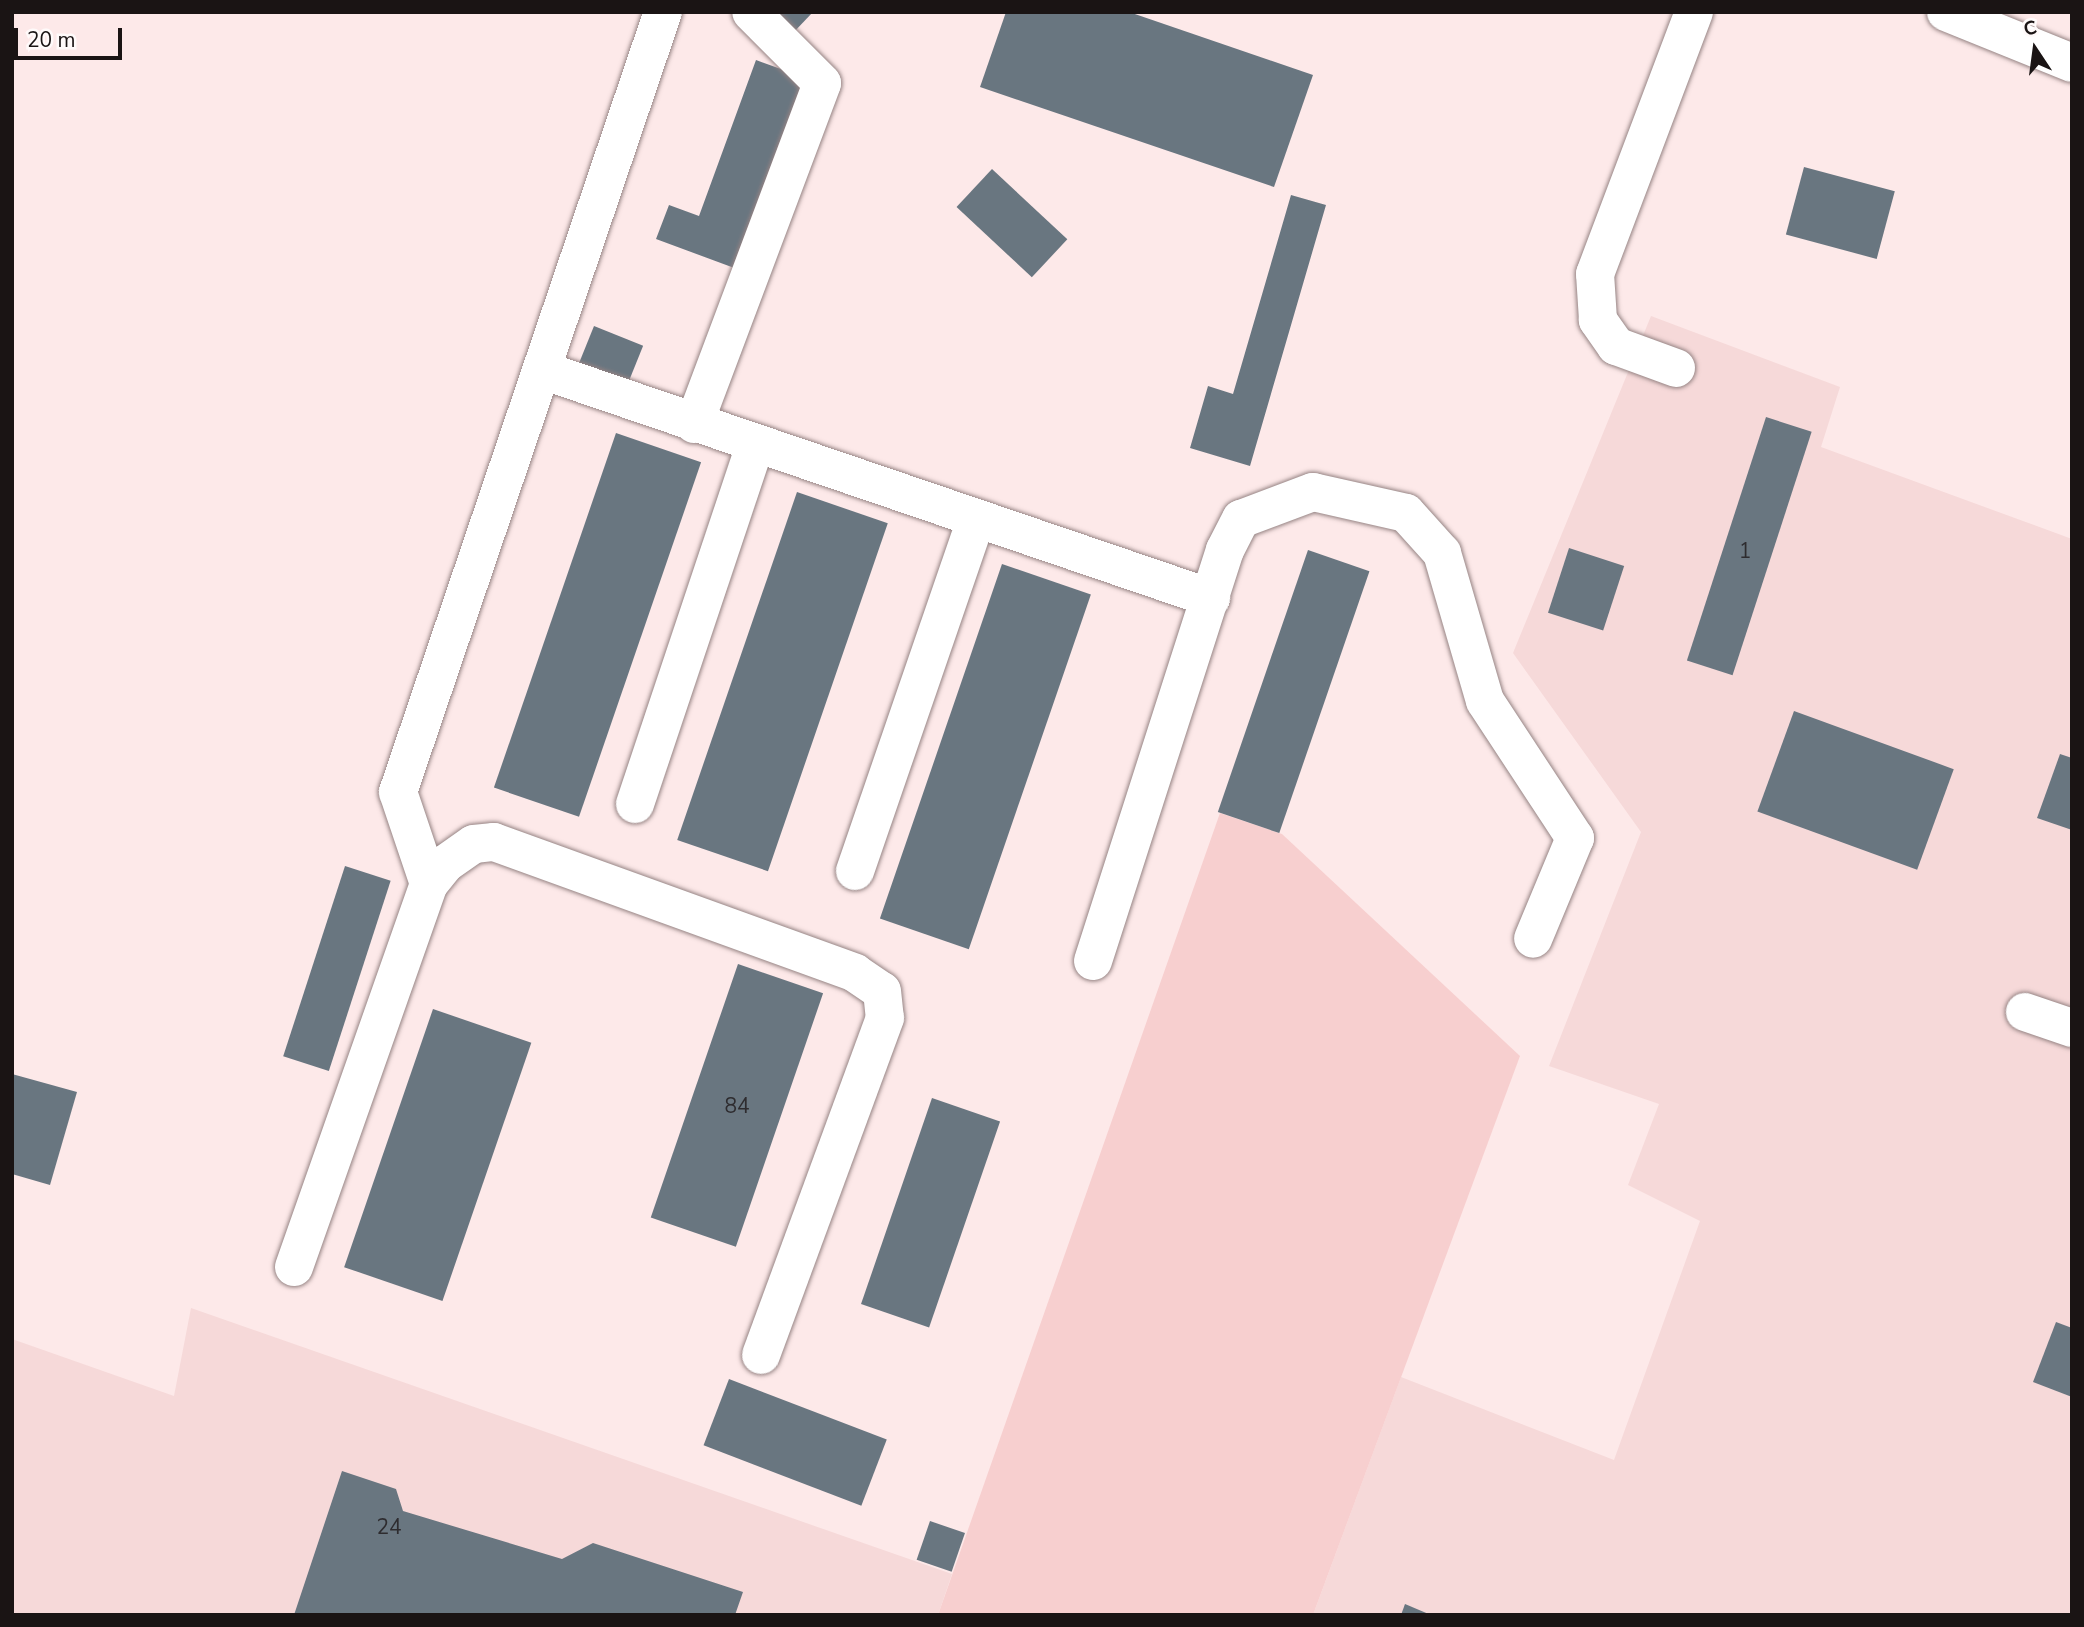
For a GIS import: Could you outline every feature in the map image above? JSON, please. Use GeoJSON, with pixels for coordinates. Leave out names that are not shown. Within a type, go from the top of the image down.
{"type":"FeatureCollection","features":[{"type":"Feature","properties":{"kind":"street"},"geometry":{"type":"LineString","coordinates":[[429,884],[398,792],[663,12]]}},
{"type":"Feature","properties":{"kind":"street"},"geometry":{"type":"LineString","coordinates":[[694,424],[821,83],[751,12]]}},
{"type":"Feature","properties":{"kind":"street"},"geometry":{"type":"LineString","coordinates":[[1676,369],[1616,346],[1598,320],[1595,274],[1694,12]]}},
{"type":"Feature","properties":{"kind":"street"},"geometry":{"type":"LineString","coordinates":[[1946,12],[2072,63]]}},
{"type":"Feature","properties":{"kind":"street"},"geometry":{"type":"LineString","coordinates":[[542,370],[755,445],[1211,598]]}},
{"type":"Feature","properties":{"kind":"street"},"geometry":{"type":"LineString","coordinates":[[635,804],[755,445]]}},
{"type":"Feature","properties":{"kind":"street"},"geometry":{"type":"LineString","coordinates":[[1093,961],[1211,598],[1241,519],[1313,492],[1406,513],[1443,553],[1485,701],[1574,838],[1533,939]]}},
{"type":"Feature","properties":{"kind":"street"},"geometry":{"type":"LineString","coordinates":[[855,871],[976,520]]}},
{"type":"Feature","properties":{"kind":"street"},"geometry":{"type":"LineString","coordinates":[[294,1267],[429,884],[445,864],[474,844],[494,842],[855,973],[882,991],[885,1018],[761,1355]]}},
{"type":"Feature","properties":{"kind":"street"},"geometry":{"type":"LineString","coordinates":[[2025,1012],[2072,1028]]}},
{"type":"Feature","properties":{"kind":"shaded area"},"geometry":{"type":"Polygon","coordinates":[[[1651,316],[1840,387],[1821,447],[2072,539],[2072,1615],[1313,1615],[1401,1377],[1614,1460],[1700,1221],[1628,1185],[1659,1104],[1549,1066],[1641,832],[1513,653],[1651,316]]]}},
{"type":"Feature","properties":{"kind":"shaded area"},"geometry":{"type":"Polygon","coordinates":[[[1220,813],[1282,834],[1520,1056],[1313,1615],[938,1615],[1220,813]]]}},
{"type":"Feature","properties":{"kind":"shaded area"},"geometry":{"type":"Polygon","coordinates":[[[191,1308],[952,1574],[938,1615],[12,1615],[12,1339],[174,1396],[191,1308]]]}},
{"type":"Feature","properties":{"kind":"building"},"geometry":{"type":"Polygon","coordinates":[[[771,12],[813,12],[793,33],[771,12]]]}},
{"type":"Feature","properties":{"kind":"building"},"geometry":{"type":"Polygon","coordinates":[[[1006,12],[1129,12],[1313,75],[1274,187],[980,87],[1006,12]]]}},
{"type":"Feature","properties":{"kind":"building"},"geometry":{"type":"Polygon","coordinates":[[[756,60],[806,78],[737,269],[656,239],[669,205],[699,216],[756,60]]]}},
{"type":"Feature","properties":{"kind":"building"},"geometry":{"type":"Polygon","coordinates":[[[1804,167],[1895,191],[1877,259],[1786,235],[1804,167]]]}},
{"type":"Feature","properties":{"kind":"building"},"geometry":{"type":"Polygon","coordinates":[[[992,169],[1067,239],[1032,277],[957,207],[992,169]]]}},
{"type":"Feature","properties":{"kind":"building"},"geometry":{"type":"Polygon","coordinates":[[[1291,195],[1326,205],[1250,466],[1190,448],[1208,386],[1233,394],[1291,195]]]}},
{"type":"Feature","properties":{"kind":"building"},"geometry":{"type":"Polygon","coordinates":[[[594,326],[643,346],[626,389],[577,369],[594,326]]]}},
{"type":"Feature","properties":{"kind":"building"},"geometry":{"type":"Polygon","coordinates":[[[1766,417],[1812,432],[1733,675],[1687,660],[1766,417]]]}},
{"type":"Feature","properties":{"kind":"building"},"geometry":{"type":"Polygon","coordinates":[[[616,433],[701,462],[579,817],[494,788],[616,433]]]}},
{"type":"Feature","properties":{"kind":"building"},"geometry":{"type":"Polygon","coordinates":[[[797,492],[888,523],[768,871],[677,840],[797,492]]]}},
{"type":"Feature","properties":{"kind":"building"},"geometry":{"type":"Polygon","coordinates":[[[1569,548],[1624,566],[1603,631],[1548,613],[1569,548]]]}},
{"type":"Feature","properties":{"kind":"building"},"geometry":{"type":"Polygon","coordinates":[[[1308,550],[1369,571],[1279,833],[1218,812],[1308,550]]]}},
{"type":"Feature","properties":{"kind":"building"},"geometry":{"type":"Polygon","coordinates":[[[1002,564],[1091,595],[969,949],[880,919],[1002,564]]]}},
{"type":"Feature","properties":{"kind":"building"},"geometry":{"type":"Polygon","coordinates":[[[1794,711],[1954,769],[1917,870],[1757,812],[1794,711]]]}},
{"type":"Feature","properties":{"kind":"building"},"geometry":{"type":"Polygon","coordinates":[[[2060,754],[2072,758],[2072,830],[2037,818],[2060,754]]]}},
{"type":"Feature","properties":{"kind":"building"},"geometry":{"type":"Polygon","coordinates":[[[345,866],[391,881],[329,1071],[283,1056],[345,866]]]}},
{"type":"Feature","properties":{"kind":"building"},"geometry":{"type":"Polygon","coordinates":[[[738,964],[823,993],[736,1247],[651,1217],[738,964]]]}},
{"type":"Feature","properties":{"kind":"building"},"geometry":{"type":"Polygon","coordinates":[[[433,1009],[531,1043],[442,1301],[344,1267],[433,1009]]]}},
{"type":"Feature","properties":{"kind":"building"},"geometry":{"type":"Polygon","coordinates":[[[12,1074],[77,1092],[50,1185],[12,1174],[12,1074]]]}},
{"type":"Feature","properties":{"kind":"building"},"geometry":{"type":"Polygon","coordinates":[[[932,1098],[1000,1121],[929,1328],[861,1304],[932,1098]]]}},
{"type":"Feature","properties":{"kind":"building"},"geometry":{"type":"Polygon","coordinates":[[[2056,1322],[2072,1328],[2072,1397],[2033,1382],[2056,1322]]]}},
{"type":"Feature","properties":{"kind":"building"},"geometry":{"type":"Polygon","coordinates":[[[729,1379],[887,1440],[861,1506],[704,1445],[729,1379]]]}},
{"type":"Feature","properties":{"kind":"building"},"geometry":{"type":"Polygon","coordinates":[[[342,1471],[396,1489],[403,1511],[562,1559],[593,1543],[743,1592],[735,1615],[294,1615],[342,1471]]]}},
{"type":"Feature","properties":{"kind":"building"},"geometry":{"type":"Polygon","coordinates":[[[930,1521],[965,1533],[952,1572],[917,1560],[930,1521]]]}},
{"type":"Feature","properties":{"kind":"building"},"geometry":{"type":"Polygon","coordinates":[[[1405,1604],[1431,1615],[1401,1615],[1405,1604]]]}}]}
